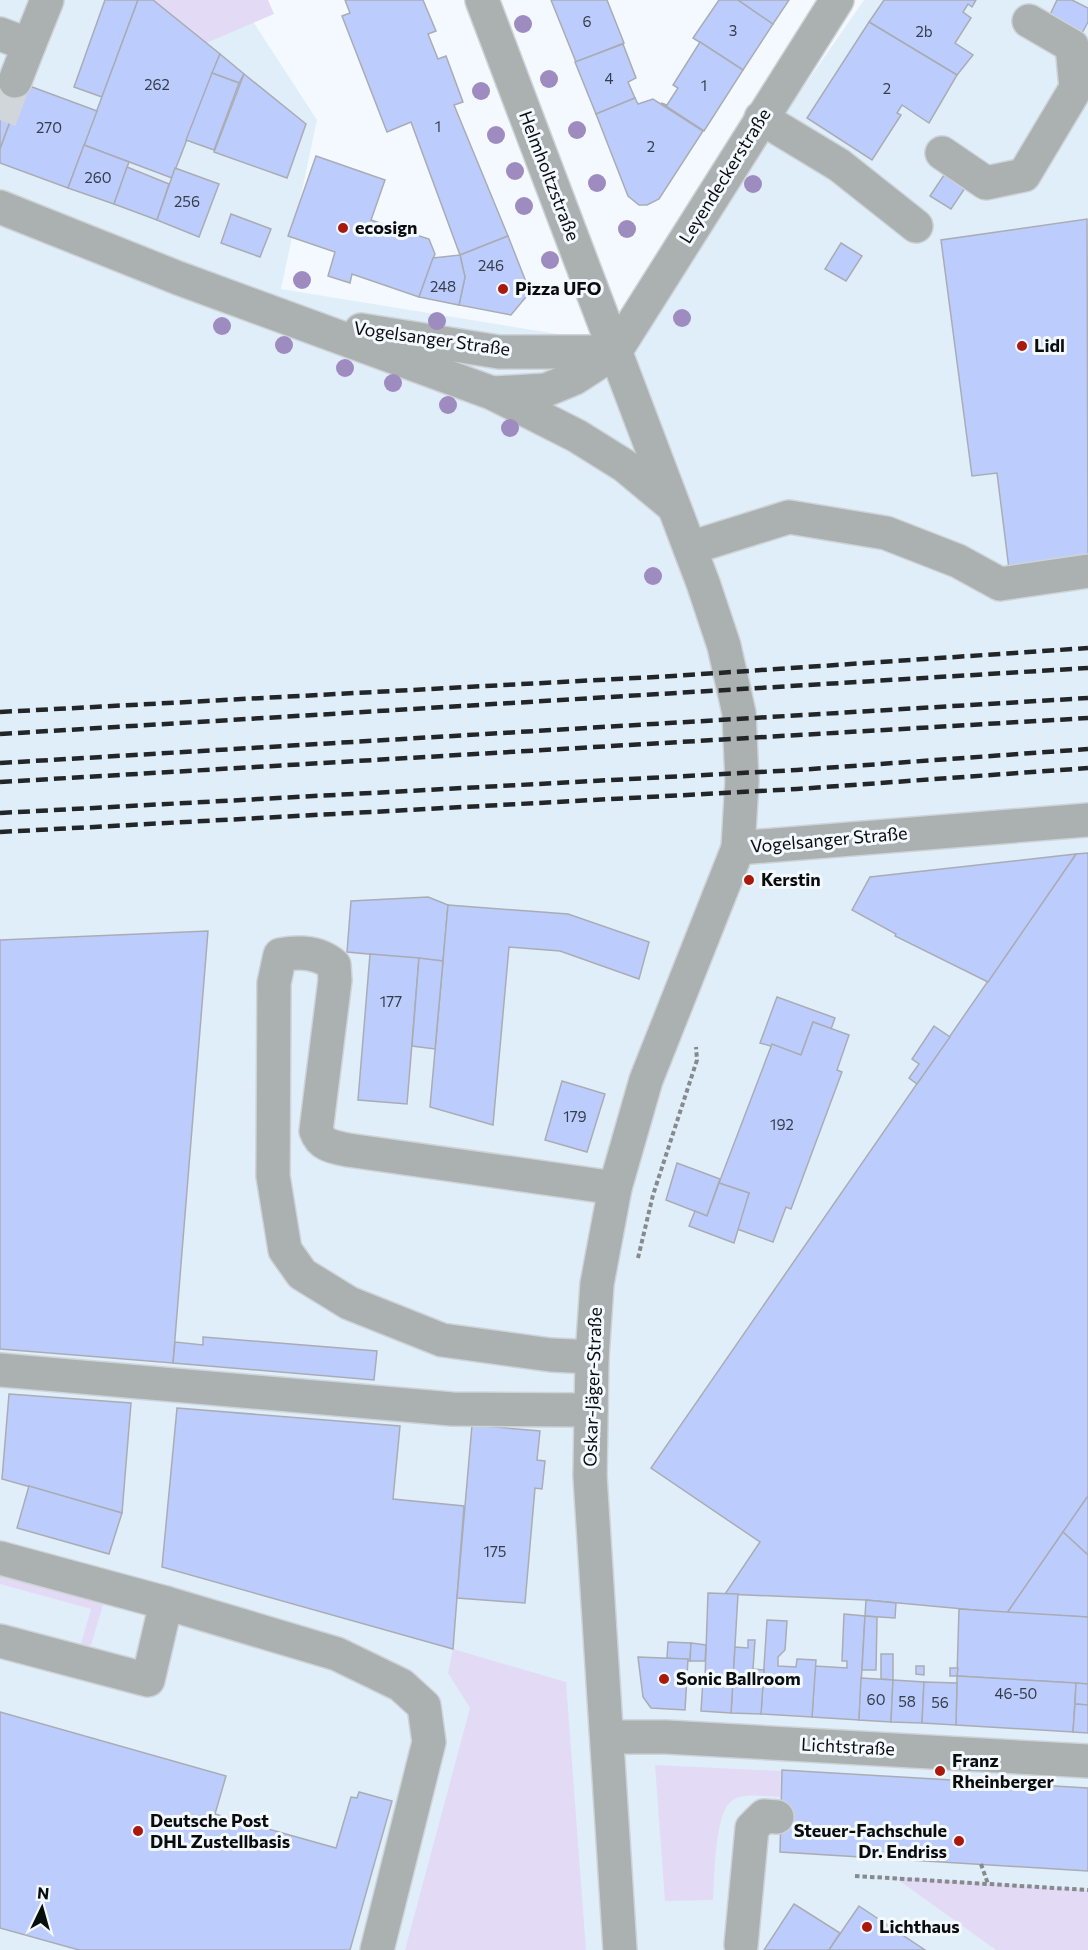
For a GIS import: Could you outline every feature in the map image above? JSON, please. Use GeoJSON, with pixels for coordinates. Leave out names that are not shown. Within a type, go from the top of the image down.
{"type":"FeatureCollection","features":[{"type":"Feature","properties":{"kind":"street"},"geometry":{"type":"LineString","coordinates":[[15,81],[14,39],[47,0]]}},
{"type":"Feature","properties":{"kind":"street","name":"Helmholtzstraße"},"geometry":{"type":"LineString","coordinates":[[482,0],[615,352]]}},
{"type":"Feature","properties":{"kind":"street","name":"Leyendeckerstraße"},"geometry":{"type":"LineString","coordinates":[[615,352],[837,0]]}},
{"type":"Feature","properties":{"kind":"street"},"geometry":{"type":"LineString","coordinates":[[942,153],[986,183],[1024,175],[1076,88],[1072,46],[1029,21]]}},
{"type":"Feature","properties":{"kind":"street"},"geometry":{"type":"LineString","coordinates":[[761,118],[839,165],[916,225]]}},
{"type":"Feature","properties":{"kind":"street","name":"Vogelsanger Straße"},"geometry":{"type":"LineString","coordinates":[[0,207],[492,393],[577,436],[625,466],[676,510]]}},
{"type":"Feature","properties":{"kind":"street","name":"Vogelsanger Straße"},"geometry":{"type":"LineString","coordinates":[[285,316],[500,352],[615,352]]}},
{"type":"Feature","properties":{"kind":"street","name":"Vogelsanger Straße"},"geometry":{"type":"LineString","coordinates":[[492,393],[546,390],[575,378],[615,352]]}},
{"type":"Feature","properties":{"kind":"street","name":"Vogelsanger Straße"},"geometry":{"type":"LineString","coordinates":[[615,352],[676,510],[724,646],[739,713],[742,781],[738,848],[1088,820]]}},
{"type":"Feature","properties":{"kind":"street"},"geometry":{"type":"LineString","coordinates":[[690,548],[789,517],[886,533],[958,561],[1000,584],[1088,571]]}},
{"type":"Feature","properties":{"kind":"street","name":"Oskar-Jäger-Straße"},"geometry":{"type":"LineString","coordinates":[[620,1950],[590,1476],[592,1357],[597,1284],[615,1188],[646,1080],[738,848]]}},
{"type":"Feature","properties":{"kind":"street"},"geometry":{"type":"LineString","coordinates":[[592,1357],[551,1355],[442,1340],[349,1303],[302,1274],[285,1250],[273,1176],[274,983],[280,955],[310,954],[325,957],[334,965],[335,980],[316,1131],[319,1140],[327,1145],[348,1150],[615,1188]]}},
{"type":"Feature","properties":{"kind":"street"},"geometry":{"type":"LineString","coordinates":[[0,1370],[452,1409],[591,1410]]}},
{"type":"Feature","properties":{"kind":"street"},"geometry":{"type":"LineString","coordinates":[[0,1558],[166,1603],[338,1654],[401,1685],[424,1706],[429,1742],[377,1950]]}},
{"type":"Feature","properties":{"kind":"street"},"geometry":{"type":"LineString","coordinates":[[0,1641],[148,1680],[166,1603]]}},
{"type":"Feature","properties":{"kind":"street","name":"Lichtstraße"},"geometry":{"type":"LineString","coordinates":[[608,1737],[666,1737],[1088,1761]]}},
{"type":"Feature","properties":{"kind":"street"},"geometry":{"type":"LineString","coordinates":[[741,1945],[752,1828],[764,1816],[777,1817]]}},
{"type":"Feature","properties":{"kind":"path"},"geometry":{"type":"LineString","coordinates":[[637,1265],[653,1195],[698,1060],[695,1041]]}},
{"type":"Feature","properties":{"kind":"path"},"geometry":{"type":"LineString","coordinates":[[981,1864],[988,1884]]}},
{"type":"Feature","properties":{"kind":"path"},"geometry":{"type":"LineString","coordinates":[[855,1876],[1088,1890]]}},
{"type":"Feature","properties":{"kind":"shaded area"},"geometry":{"type":"Polygon","coordinates":[[[0,0],[239,0],[317,120],[281,289],[601,341],[707,226],[864,0],[1088,0],[1088,1950],[0,1950],[0,0]]]}},
{"type":"Feature","properties":{"kind":"shaded area"},"geometry":{"type":"Polygon","coordinates":[[[153,0],[268,0],[274,14],[206,43],[153,0]]]}},
{"type":"Feature","properties":{"kind":"shaded area"},"geometry":{"type":"Polygon","coordinates":[[[0,1569],[98,1596],[103,1605],[91,1645],[80,1647],[91,1609],[0,1584],[0,1569]]]}},
{"type":"Feature","properties":{"kind":"shaded area"},"geometry":{"type":"Polygon","coordinates":[[[453,1649],[566,1682],[586,1950],[405,1950],[470,1708],[448,1673],[453,1649]]]}},
{"type":"Feature","properties":{"kind":"shaded area"},"geometry":{"type":"Polygon","coordinates":[[[655,1765],[781,1771],[780,1797],[743,1796],[733,1800],[727,1807],[719,1831],[713,1900],[665,1901],[655,1765]]]}},
{"type":"Feature","properties":{"kind":"shaded area"},"geometry":{"type":"Polygon","coordinates":[[[894,1877],[1088,1890],[1088,1950],[996,1950],[894,1877]]]}},
{"type":"Feature","properties":{"kind":"building"},"geometry":{"type":"Polygon","coordinates":[[[105,0],[138,0],[102,97],[74,87],[105,0]]]}},
{"type":"Feature","properties":{"kind":"building"},"geometry":{"type":"Polygon","coordinates":[[[138,0],[153,0],[220,54],[172,178],[84,145],[138,0]]]}},
{"type":"Feature","properties":{"kind":"building"},"geometry":{"type":"Polygon","coordinates":[[[345,0],[423,0],[436,31],[428,34],[438,59],[446,56],[463,102],[454,105],[508,236],[460,255],[411,122],[387,132],[342,16],[350,13],[345,0]]]}},
{"type":"Feature","properties":{"kind":"building"},"geometry":{"type":"Polygon","coordinates":[[[551,0],[607,0],[624,43],[576,62],[551,0]]]}},
{"type":"Feature","properties":{"kind":"building"},"geometry":{"type":"Polygon","coordinates":[[[719,0],[738,0],[773,24],[743,70],[693,38],[719,0]]]}},
{"type":"Feature","properties":{"kind":"building"},"geometry":{"type":"Polygon","coordinates":[[[738,0],[789,0],[773,24],[738,0]]]}},
{"type":"Feature","properties":{"kind":"building"},"geometry":{"type":"Polygon","coordinates":[[[884,0],[976,0],[972,7],[968,4],[963,12],[971,18],[955,43],[973,55],[957,75],[869,22],[884,0]]]}},
{"type":"Feature","properties":{"kind":"building"},"geometry":{"type":"Polygon","coordinates":[[[1057,0],[1072,0],[1088,8],[1088,22],[1082,33],[1049,17],[1057,0]]]}},
{"type":"Feature","properties":{"kind":"building"},"geometry":{"type":"Polygon","coordinates":[[[869,22],[957,75],[929,123],[902,105],[897,113],[901,115],[872,160],[807,118],[869,22]]]}},
{"type":"Feature","properties":{"kind":"building"},"geometry":{"type":"Polygon","coordinates":[[[700,42],[743,70],[704,131],[661,103],[667,105],[678,88],[673,85],[700,42]]]}},
{"type":"Feature","properties":{"kind":"building"},"geometry":{"type":"Polygon","coordinates":[[[623,44],[636,78],[628,82],[635,98],[596,114],[575,62],[623,44]]]}},
{"type":"Feature","properties":{"kind":"building"},"geometry":{"type":"Polygon","coordinates":[[[220,54],[244,74],[239,83],[212,73],[220,54]]]}},
{"type":"Feature","properties":{"kind":"building"},"geometry":{"type":"Polygon","coordinates":[[[212,73],[239,83],[214,150],[186,140],[212,73]]]}},
{"type":"Feature","properties":{"kind":"building"},"geometry":{"type":"Polygon","coordinates":[[[244,74],[306,124],[287,178],[214,152],[244,74]]]}},
{"type":"Feature","properties":{"kind":"building"},"geometry":{"type":"Polygon","coordinates":[[[0,75],[24,84],[0,149],[0,75]]]}},
{"type":"Feature","properties":{"kind":"building"},"geometry":{"type":"Polygon","coordinates":[[[24,84],[97,111],[68,188],[0,163],[0,149],[24,84]]]}},
{"type":"Feature","properties":{"kind":"building"},"geometry":{"type":"Polygon","coordinates":[[[635,98],[638,104],[653,99],[703,131],[659,199],[647,205],[639,205],[628,196],[596,114],[635,98]]]}},
{"type":"Feature","properties":{"kind":"building"},"geometry":{"type":"Polygon","coordinates":[[[84,145],[129,162],[114,204],[68,188],[84,145]]]}},
{"type":"Feature","properties":{"kind":"building","name":"ecosign"},"geometry":{"type":"Polygon","coordinates":[[[316,156],[385,180],[371,220],[429,239],[435,254],[419,297],[352,274],[350,283],[328,276],[335,252],[288,236],[316,156]]]}},
{"type":"Feature","properties":{"kind":"building"},"geometry":{"type":"Polygon","coordinates":[[[127,167],[169,184],[157,220],[114,204],[127,167]]]}},
{"type":"Feature","properties":{"kind":"building"},"geometry":{"type":"Polygon","coordinates":[[[175,168],[219,184],[199,237],[157,220],[175,168]]]}},
{"type":"Feature","properties":{"kind":"building"},"geometry":{"type":"Polygon","coordinates":[[[944,175],[965,188],[951,209],[930,196],[944,175]]]}},
{"type":"Feature","properties":{"kind":"building"},"geometry":{"type":"Polygon","coordinates":[[[231,214],[271,229],[260,257],[221,243],[231,214]]]}},
{"type":"Feature","properties":{"kind":"building","name":"Lidl"},"geometry":{"type":"Polygon","coordinates":[[[1087,219],[1088,560],[1009,569],[997,473],[972,476],[941,240],[1087,219]]]}},
{"type":"Feature","properties":{"kind":"building"},"geometry":{"type":"Polygon","coordinates":[[[508,236],[530,292],[511,315],[459,305],[465,277],[460,255],[508,236]]]}},
{"type":"Feature","properties":{"kind":"building"},"geometry":{"type":"Polygon","coordinates":[[[841,243],[862,256],[846,281],[825,269],[841,243]]]}},
{"type":"Feature","properties":{"kind":"building"},"geometry":{"type":"Polygon","coordinates":[[[460,255],[465,277],[459,305],[419,297],[433,258],[460,255]]]}},
{"type":"Feature","properties":{"kind":"building"},"geometry":{"type":"Polygon","coordinates":[[[1088,853],[1088,1496],[1007,1613],[866,1600],[725,1594],[760,1542],[651,1468],[1076,854],[1088,853]]]}},
{"type":"Feature","properties":{"kind":"building"},"geometry":{"type":"Polygon","coordinates":[[[1076,854],[988,982],[895,936],[896,934],[852,910],[870,877],[1076,854]]]}},
{"type":"Feature","properties":{"kind":"building"},"geometry":{"type":"Polygon","coordinates":[[[428,897],[448,905],[443,961],[347,952],[351,901],[428,897]]]}},
{"type":"Feature","properties":{"kind":"building"},"geometry":{"type":"Polygon","coordinates":[[[448,905],[568,914],[649,942],[639,979],[560,951],[509,947],[493,1125],[430,1107],[448,905]]]}},
{"type":"Feature","properties":{"kind":"building"},"geometry":{"type":"Polygon","coordinates":[[[208,931],[173,1363],[0,1349],[0,940],[208,931]]]}},
{"type":"Feature","properties":{"kind":"building"},"geometry":{"type":"Polygon","coordinates":[[[370,954],[419,958],[407,1104],[358,1100],[370,954]]]}},
{"type":"Feature","properties":{"kind":"building"},"geometry":{"type":"Polygon","coordinates":[[[419,958],[443,961],[435,1049],[412,1046],[419,958]]]}},
{"type":"Feature","properties":{"kind":"building"},"geometry":{"type":"Polygon","coordinates":[[[777,997],[835,1018],[831,1029],[813,1022],[801,1055],[760,1043],[777,997]]]}},
{"type":"Feature","properties":{"kind":"building"},"geometry":{"type":"Polygon","coordinates":[[[813,1022],[849,1035],[837,1070],[842,1072],[791,1209],[786,1207],[773,1242],[737,1229],[749,1193],[719,1183],[772,1044],[801,1055],[813,1022]]]}},
{"type":"Feature","properties":{"kind":"building"},"geometry":{"type":"Polygon","coordinates":[[[934,1026],[950,1037],[917,1084],[909,1078],[919,1064],[912,1059],[934,1026]]]}},
{"type":"Feature","properties":{"kind":"building"},"geometry":{"type":"Polygon","coordinates":[[[562,1081],[605,1094],[587,1152],[545,1140],[562,1081]]]}},
{"type":"Feature","properties":{"kind":"building"},"geometry":{"type":"Polygon","coordinates":[[[677,1163],[720,1179],[707,1216],[666,1200],[677,1163]]]}},
{"type":"Feature","properties":{"kind":"building"},"geometry":{"type":"Polygon","coordinates":[[[719,1183],[749,1193],[734,1243],[689,1226],[695,1211],[707,1216],[719,1183]]]}},
{"type":"Feature","properties":{"kind":"building"},"geometry":{"type":"Polygon","coordinates":[[[203,1337],[377,1351],[374,1380],[173,1363],[175,1342],[203,1345],[203,1337]]]}},
{"type":"Feature","properties":{"kind":"building"},"geometry":{"type":"Polygon","coordinates":[[[9,1394],[131,1403],[122,1513],[2,1479],[9,1394]]]}},
{"type":"Feature","properties":{"kind":"building"},"geometry":{"type":"Polygon","coordinates":[[[177,1408],[400,1426],[393,1499],[464,1506],[453,1649],[162,1567],[177,1408]]]}},
{"type":"Feature","properties":{"kind":"building"},"geometry":{"type":"Polygon","coordinates":[[[472,1425],[540,1431],[537,1460],[545,1461],[542,1489],[535,1488],[525,1603],[457,1598],[472,1425]]]}},
{"type":"Feature","properties":{"kind":"building"},"geometry":{"type":"Polygon","coordinates":[[[29,1486],[122,1513],[109,1554],[17,1528],[29,1486]]]}},
{"type":"Feature","properties":{"kind":"building"},"geometry":{"type":"Polygon","coordinates":[[[1088,1496],[1088,1555],[1063,1532],[1088,1496]]]}},
{"type":"Feature","properties":{"kind":"building"},"geometry":{"type":"Polygon","coordinates":[[[1063,1532],[1088,1555],[1088,1617],[1007,1613],[1063,1532]]]}},
{"type":"Feature","properties":{"kind":"building"},"geometry":{"type":"Polygon","coordinates":[[[708,1593],[738,1594],[733,1680],[705,1679],[708,1593]]]}},
{"type":"Feature","properties":{"kind":"building"},"geometry":{"type":"Polygon","coordinates":[[[866,1600],[896,1603],[895,1618],[865,1616],[866,1600]]]}},
{"type":"Feature","properties":{"kind":"building"},"geometry":{"type":"Polygon","coordinates":[[[959,1609],[1088,1617],[1088,1684],[957,1676],[959,1609]]]}},
{"type":"Feature","properties":{"kind":"building"},"geometry":{"type":"Polygon","coordinates":[[[844,1614],[865,1616],[859,1720],[812,1717],[815,1666],[847,1668],[847,1661],[842,1661],[844,1614]]]}},
{"type":"Feature","properties":{"kind":"building"},"geometry":{"type":"Polygon","coordinates":[[[865,1616],[877,1617],[876,1670],[862,1670],[865,1616]]]}},
{"type":"Feature","properties":{"kind":"building"},"geometry":{"type":"Polygon","coordinates":[[[767,1620],[787,1621],[785,1650],[778,1657],[778,1666],[796,1667],[797,1659],[816,1660],[812,1717],[761,1714],[767,1620]]]}},
{"type":"Feature","properties":{"kind":"building"},"geometry":{"type":"Polygon","coordinates":[[[748,1640],[755,1640],[753,1669],[764,1670],[761,1714],[731,1713],[735,1647],[748,1648],[748,1640]]]}},
{"type":"Feature","properties":{"kind":"building"},"geometry":{"type":"Polygon","coordinates":[[[668,1642],[691,1643],[690,1661],[667,1658],[668,1642]]]}},
{"type":"Feature","properties":{"kind":"building"},"geometry":{"type":"Polygon","coordinates":[[[691,1643],[706,1645],[705,1661],[690,1661],[691,1643]]]}},
{"type":"Feature","properties":{"kind":"building"},"geometry":{"type":"Polygon","coordinates":[[[881,1654],[893,1654],[893,1680],[881,1679],[881,1654]]]}},
{"type":"Feature","properties":{"kind":"building","name":"Sonic Ballroom"},"geometry":{"type":"Polygon","coordinates":[[[638,1657],[688,1659],[685,1710],[651,1708],[643,1697],[638,1657]]]}},
{"type":"Feature","properties":{"kind":"building"},"geometry":{"type":"Polygon","coordinates":[[[916,1666],[924,1666],[924,1675],[916,1674],[916,1666]]]}},
{"type":"Feature","properties":{"kind":"building"},"geometry":{"type":"Polygon","coordinates":[[[950,1668],[958,1668],[957,1676],[950,1676],[950,1668]]]}},
{"type":"Feature","properties":{"kind":"building"},"geometry":{"type":"Polygon","coordinates":[[[957,1676],[1076,1683],[1073,1732],[956,1725],[957,1676]]]}},
{"type":"Feature","properties":{"kind":"building"},"geometry":{"type":"Polygon","coordinates":[[[861,1678],[893,1680],[891,1722],[859,1720],[861,1678]]]}},
{"type":"Feature","properties":{"kind":"building"},"geometry":{"type":"Polygon","coordinates":[[[703,1679],[733,1680],[731,1713],[701,1711],[703,1679]]]}},
{"type":"Feature","properties":{"kind":"building"},"geometry":{"type":"Polygon","coordinates":[[[893,1680],[924,1682],[922,1723],[891,1722],[893,1680]]]}},
{"type":"Feature","properties":{"kind":"building"},"geometry":{"type":"Polygon","coordinates":[[[924,1682],[957,1683],[956,1725],[922,1723],[924,1682]]]}},
{"type":"Feature","properties":{"kind":"building"},"geometry":{"type":"Polygon","coordinates":[[[1076,1683],[1088,1684],[1088,1705],[1075,1704],[1076,1683]]]}},
{"type":"Feature","properties":{"kind":"building"},"geometry":{"type":"Polygon","coordinates":[[[1075,1704],[1088,1705],[1088,1733],[1073,1732],[1075,1704]]]}},
{"type":"Feature","properties":{"kind":"building","name":"Deutsche Post DHL Zustellbasis"},"geometry":{"type":"Polygon","coordinates":[[[0,1712],[226,1776],[215,1814],[336,1848],[351,1797],[357,1798],[359,1792],[392,1801],[350,1950],[79,1950],[0,1928],[0,1712]]]}},
{"type":"Feature","properties":{"kind":"building"},"geometry":{"type":"Polygon","coordinates":[[[782,1770],[1088,1788],[1088,1871],[780,1852],[782,1770]]]}},
{"type":"Feature","properties":{"kind":"building"},"geometry":{"type":"Polygon","coordinates":[[[794,1904],[840,1933],[829,1950],[764,1950],[794,1904]]]}},
{"type":"Feature","properties":{"kind":"building","name":"Lichthaus"},"geometry":{"type":"Polygon","coordinates":[[[859,1906],[925,1950],[829,1950],[859,1906]]]}},
{"type":"Feature","properties":{"kind":"tunnel"},"geometry":{"type":"LineString","coordinates":[[0,120],[15,81]]}},
{"type":"Feature","properties":{"kind":"railway"},"geometry":{"type":"LineString","coordinates":[[0,712],[673,676],[1088,648]]}},
{"type":"Feature","properties":{"kind":"railway"},"geometry":{"type":"LineString","coordinates":[[0,734],[1088,668]]}},
{"type":"Feature","properties":{"kind":"railway"},"geometry":{"type":"LineString","coordinates":[[0,763],[1088,698]]}},
{"type":"Feature","properties":{"kind":"railway"},"geometry":{"type":"LineString","coordinates":[[0,782],[1088,718]]}},
{"type":"Feature","properties":{"kind":"railway"},"geometry":{"type":"LineString","coordinates":[[0,813],[797,770],[1088,749]]}},
{"type":"Feature","properties":{"kind":"railway"},"geometry":{"type":"LineString","coordinates":[[0,832],[797,789],[1088,768]]}},
{"type":"Feature","properties":{"kind":"place","name":"ecosign"},"geometry":{"type":"Point","coordinates":[343,228]}},
{"type":"Feature","properties":{"kind":"place","name":"Pizza UFO"},"geometry":{"type":"Point","coordinates":[503,289]}},
{"type":"Feature","properties":{"kind":"place","name":"Lidl"},"geometry":{"type":"Point","coordinates":[1022,346]}},
{"type":"Feature","properties":{"kind":"place","name":"Kerstin"},"geometry":{"type":"Point","coordinates":[749,880]}},
{"type":"Feature","properties":{"kind":"place","name":"Sonic Ballroom"},"geometry":{"type":"Point","coordinates":[664,1679]}},
{"type":"Feature","properties":{"kind":"place","name":"Franz Rheinberger"},"geometry":{"type":"Point","coordinates":[940,1771]}},
{"type":"Feature","properties":{"kind":"place","name":"Deutsche Post DHL Zustellbasis"},"geometry":{"type":"Point","coordinates":[138,1831]}},
{"type":"Feature","properties":{"kind":"place","name":"Steuer-Fachschule Dr. Endriss"},"geometry":{"type":"Point","coordinates":[959,1841]}},
{"type":"Feature","properties":{"kind":"place","name":"Lichthaus"},"geometry":{"type":"Point","coordinates":[867,1927]}}]}
